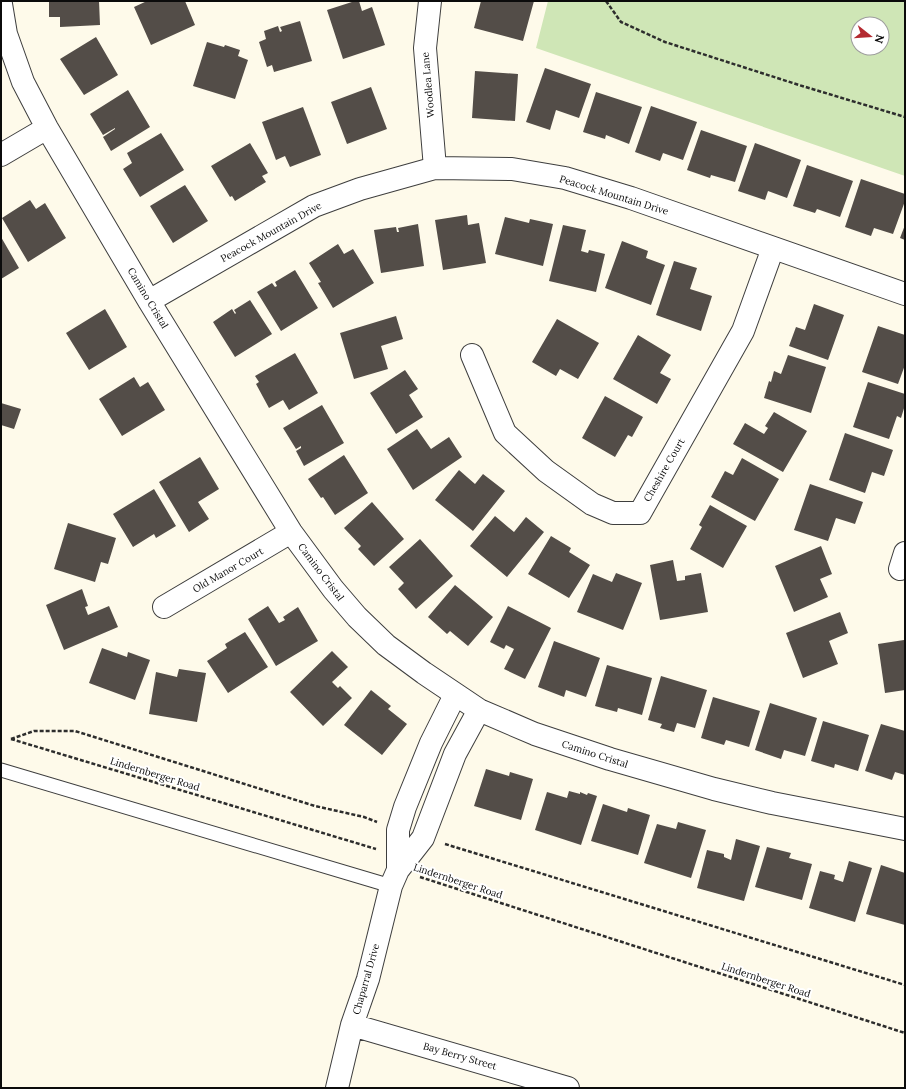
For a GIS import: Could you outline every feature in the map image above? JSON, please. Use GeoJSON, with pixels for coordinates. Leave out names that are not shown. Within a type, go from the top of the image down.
{"type":"FeatureCollection","features":[{"type":"Feature","properties":{"kind":"street","name":"Woodlea Lane"},"geometry":{"type":"LineString","coordinates":[[430,1],[425,48],[436,168]]}},
{"type":"Feature","properties":{"kind":"street","name":"Camino Cristal"},"geometry":{"type":"LineString","coordinates":[[1,4],[6,34],[23,82],[47,128],[149,301],[291,532],[333,589],[357,617],[386,644],[424,673],[479,710],[550,739],[610,759],[714,789],[772,803],[905,829]]}},
{"type":"Feature","properties":{"kind":"street"},"geometry":{"type":"LineString","coordinates":[[1,155],[47,128]]}},
{"type":"Feature","properties":{"kind":"street","name":"Peacock Mountain Drive"},"geometry":{"type":"LineString","coordinates":[[149,301],[314,206],[360,189],[436,168],[512,169],[565,178],[631,198],[905,294]]}},
{"type":"Feature","properties":{"kind":"street","name":"Cheshire Court"},"geometry":{"type":"LineString","coordinates":[[472,355],[505,433],[546,471],[592,504],[613,513],[640,513],[743,331],[773,248]]}},
{"type":"Feature","properties":{"kind":"street","name":"Old Manor Court"},"geometry":{"type":"LineString","coordinates":[[164,607],[291,532]]}},
{"type":"Feature","properties":{"kind":"street","name":"Chaparral Drive"},"geometry":{"type":"LineString","coordinates":[[337,1088],[352,1025],[368,978],[394,878],[398,830],[405,808],[431,743],[455,695]]}},
{"type":"Feature","properties":{"kind":"street","name":"Chaparral Drive"},"geometry":{"type":"LineString","coordinates":[[394,878],[423,838],[455,754],[479,710]]}},
{"type":"Feature","properties":{"kind":"street","name":"Bay Berry Street"},"geometry":{"type":"LineString","coordinates":[[352,1025],[568,1088]]}},
{"type":"Feature","properties":{"kind":"lane"},"geometry":{"type":"LineString","coordinates":[[1,770],[394,878]]}},
{"type":"Feature","properties":{"kind":"path"},"geometry":{"type":"LineString","coordinates":[[606,1],[621,22],[665,42],[905,117]]}},
{"type":"Feature","properties":{"kind":"path","name":"Lindernberger Road"},"geometry":{"type":"LineString","coordinates":[[398,830],[364,817],[315,806],[75,731],[34,731],[11,739],[376,849],[394,878],[905,1033]]}},
{"type":"Feature","properties":{"kind":"path"},"geometry":{"type":"LineString","coordinates":[[423,838],[905,985]]}},
{"type":"Feature","properties":{"kind":"green space"},"geometry":{"type":"Polygon","coordinates":[[[548,1],[905,1],[905,176],[536,48],[548,1]]]}},
{"type":"Feature","properties":{"kind":"building"},"geometry":{"type":"Polygon","coordinates":[[[49,1],[99,1],[100,25],[60,27],[60,17],[49,17],[49,1]]]}},
{"type":"Feature","properties":{"kind":"building"},"geometry":{"type":"Polygon","coordinates":[[[147,1],[185,1],[195,25],[151,45],[134,7],[147,1]]]}},
{"type":"Feature","properties":{"kind":"building"},"geometry":{"type":"Polygon","coordinates":[[[359,1],[362,11],[372,7],[385,45],[343,59],[327,10],[359,1]]]}},
{"type":"Feature","properties":{"kind":"building"},"geometry":{"type":"Polygon","coordinates":[[[481,1],[534,1],[523,41],[474,28],[481,1]]]}},
{"type":"Feature","properties":{"kind":"building"},"geometry":{"type":"Polygon","coordinates":[[[300,21],[312,61],[274,72],[272,65],[267,67],[259,42],[266,39],[264,31],[278,26],[280,32],[282,31],[280,27],[300,21]]]}},
{"type":"Feature","properties":{"kind":"building"},"geometry":{"type":"Polygon","coordinates":[[[96,37],[118,75],[84,95],[60,59],[96,37]]]}},
{"type":"Feature","properties":{"kind":"building"},"geometry":{"type":"Polygon","coordinates":[[[207,42],[224,47],[225,45],[240,50],[238,56],[248,60],[235,99],[193,86],[207,42]]]}},
{"type":"Feature","properties":{"kind":"building"},"geometry":{"type":"Polygon","coordinates":[[[545,68],[591,84],[579,118],[556,110],[550,130],[526,122],[545,68]]]}},
{"type":"Feature","properties":{"kind":"building"},"geometry":{"type":"Polygon","coordinates":[[[475,71],[518,74],[515,121],[472,118],[475,71]]]}},
{"type":"Feature","properties":{"kind":"building"},"geometry":{"type":"Polygon","coordinates":[[[371,87],[387,129],[347,144],[331,102],[371,87]]]}},
{"type":"Feature","properties":{"kind":"building"},"geometry":{"type":"Polygon","coordinates":[[[128,90],[150,127],[111,151],[103,137],[115,128],[103,135],[90,114],[128,90]]]}},
{"type":"Feature","properties":{"kind":"building"},"geometry":{"type":"Polygon","coordinates":[[[596,92],[642,107],[629,144],[606,135],[605,139],[583,132],[596,92]]]}},
{"type":"Feature","properties":{"kind":"building"},"geometry":{"type":"Polygon","coordinates":[[[651,106],[697,122],[683,160],[663,153],[660,161],[635,152],[651,106]]]}},
{"type":"Feature","properties":{"kind":"building"},"geometry":{"type":"Polygon","coordinates":[[[303,107],[321,155],[290,167],[285,156],[276,160],[262,122],[303,107]]]}},
{"type":"Feature","properties":{"kind":"building"},"geometry":{"type":"Polygon","coordinates":[[[701,130],[747,146],[735,182],[711,175],[710,178],[687,170],[701,130]]]}},
{"type":"Feature","properties":{"kind":"building"},"geometry":{"type":"Polygon","coordinates":[[[161,133],[184,170],[140,197],[123,169],[132,163],[127,153],[161,133]]]}},
{"type":"Feature","properties":{"kind":"building"},"geometry":{"type":"Polygon","coordinates":[[[250,143],[268,173],[262,176],[266,182],[235,201],[232,196],[230,197],[211,166],[250,143]]]}},
{"type":"Feature","properties":{"kind":"building"},"geometry":{"type":"Polygon","coordinates":[[[755,143],[801,160],[787,198],[768,191],[765,200],[738,191],[755,143]]]}},
{"type":"Feature","properties":{"kind":"building"},"geometry":{"type":"Polygon","coordinates":[[[807,165],[853,181],[840,217],[817,209],[815,213],[793,206],[807,165]]]}},
{"type":"Feature","properties":{"kind":"building"},"geometry":{"type":"Polygon","coordinates":[[[861,179],[905,194],[905,201],[893,234],[874,228],[871,236],[845,227],[861,179]]]}},
{"type":"Feature","properties":{"kind":"building"},"geometry":{"type":"Polygon","coordinates":[[[185,185],[208,221],[173,243],[150,206],[185,185]]]}},
{"type":"Feature","properties":{"kind":"building"},"geometry":{"type":"Polygon","coordinates":[[[30,200],[36,209],[45,203],[66,238],[28,262],[2,218],[30,200]]]}},
{"type":"Feature","properties":{"kind":"building"},"geometry":{"type":"Polygon","coordinates":[[[467,215],[468,225],[479,223],[486,263],[443,270],[435,220],[467,215]]]}},
{"type":"Feature","properties":{"kind":"building"},"geometry":{"type":"Polygon","coordinates":[[[505,217],[529,223],[530,219],[553,224],[543,266],[495,254],[505,217]]]}},
{"type":"Feature","properties":{"kind":"building"},"geometry":{"type":"Polygon","coordinates":[[[418,224],[424,266],[381,273],[374,230],[396,227],[397,232],[399,232],[398,228],[418,224]]]}},
{"type":"Feature","properties":{"kind":"building"},"geometry":{"type":"Polygon","coordinates":[[[563,225],[586,230],[581,251],[588,253],[589,250],[605,254],[596,292],[549,281],[563,225]]]}},
{"type":"Feature","properties":{"kind":"building"},"geometry":{"type":"Polygon","coordinates":[[[905,225],[905,240],[900,238],[905,225]]]}},
{"type":"Feature","properties":{"kind":"building"},"geometry":{"type":"Polygon","coordinates":[[[1,237],[19,268],[1,279],[1,237]]]}},
{"type":"Feature","properties":{"kind":"building"},"geometry":{"type":"Polygon","coordinates":[[[622,241],[648,251],[646,258],[665,265],[651,305],[605,288],[622,241]]]}},
{"type":"Feature","properties":{"kind":"building"},"geometry":{"type":"Polygon","coordinates":[[[338,244],[344,254],[353,249],[374,283],[333,308],[318,283],[321,282],[309,263],[338,244]]]}},
{"type":"Feature","properties":{"kind":"building"},"geometry":{"type":"Polygon","coordinates":[[[674,261],[697,268],[690,289],[712,296],[701,331],[656,315],[674,261]]]}},
{"type":"Feature","properties":{"kind":"building"},"geometry":{"type":"Polygon","coordinates":[[[295,270],[318,308],[281,331],[257,292],[272,283],[275,287],[277,286],[275,282],[295,270]]]}},
{"type":"Feature","properties":{"kind":"building"},"geometry":{"type":"Polygon","coordinates":[[[250,300],[272,334],[235,357],[213,322],[232,309],[235,314],[236,313],[234,310],[250,300]]]}},
{"type":"Feature","properties":{"kind":"building"},"geometry":{"type":"Polygon","coordinates":[[[814,304],[844,315],[828,360],[789,346],[796,327],[805,330],[814,304]]]}},
{"type":"Feature","properties":{"kind":"building"},"geometry":{"type":"Polygon","coordinates":[[[105,309],[127,347],[89,370],[66,333],[105,309]]]}},
{"type":"Feature","properties":{"kind":"building"},"geometry":{"type":"Polygon","coordinates":[[[396,316],[403,339],[381,346],[388,369],[354,379],[340,333],[396,316]]]}},
{"type":"Feature","properties":{"kind":"building"},"geometry":{"type":"Polygon","coordinates":[[[557,319],[599,343],[578,379],[560,369],[556,376],[532,362],[557,319]]]}},
{"type":"Feature","properties":{"kind":"building"},"geometry":{"type":"Polygon","coordinates":[[[878,326],[905,335],[905,365],[898,384],[862,372],[878,326]]]}},
{"type":"Feature","properties":{"kind":"building"},"geometry":{"type":"Polygon","coordinates":[[[638,335],[671,355],[660,373],[671,379],[657,404],[613,379],[638,335]]]}},
{"type":"Feature","properties":{"kind":"building"},"geometry":{"type":"Polygon","coordinates":[[[295,353],[318,393],[289,410],[283,400],[269,408],[256,384],[259,382],[255,376],[295,353]]]}},
{"type":"Feature","properties":{"kind":"building"},"geometry":{"type":"Polygon","coordinates":[[[788,355],[826,367],[811,413],[764,398],[769,381],[771,382],[774,371],[781,374],[788,355]]]}},
{"type":"Feature","properties":{"kind":"building"},"geometry":{"type":"Polygon","coordinates":[[[405,370],[418,389],[409,395],[423,417],[396,434],[370,393],[405,370]]]}},
{"type":"Feature","properties":{"kind":"building"},"geometry":{"type":"Polygon","coordinates":[[[134,377],[140,387],[148,382],[165,410],[122,436],[99,399],[134,377]]]}},
{"type":"Feature","properties":{"kind":"building"},"geometry":{"type":"Polygon","coordinates":[[[868,382],[905,394],[905,405],[901,418],[897,416],[889,439],[853,427],[868,382]]]}},
{"type":"Feature","properties":{"kind":"building"},"geometry":{"type":"Polygon","coordinates":[[[605,396],[643,417],[632,437],[628,435],[615,457],[582,438],[605,396]]]}},
{"type":"Feature","properties":{"kind":"building"},"geometry":{"type":"Polygon","coordinates":[[[1,403],[21,409],[14,429],[1,425],[1,403]]]}},
{"type":"Feature","properties":{"kind":"building"},"geometry":{"type":"Polygon","coordinates":[[[322,405],[344,443],[304,466],[296,451],[301,448],[301,446],[296,449],[283,428],[322,405]]]}},
{"type":"Feature","properties":{"kind":"building"},"geometry":{"type":"Polygon","coordinates":[[[774,412],[807,431],[783,472],[733,444],[745,423],[764,434],[768,428],[765,426],[774,412]]]}},
{"type":"Feature","properties":{"kind":"building"},"geometry":{"type":"Polygon","coordinates":[[[417,429],[431,449],[449,437],[462,457],[413,490],[387,449],[417,429]]]}},
{"type":"Feature","properties":{"kind":"building"},"geometry":{"type":"Polygon","coordinates":[[[845,433],[893,450],[884,476],[872,472],[865,493],[829,480],[845,433]]]}},
{"type":"Feature","properties":{"kind":"building"},"geometry":{"type":"Polygon","coordinates":[[[344,455],[368,493],[335,515],[323,497],[321,498],[308,479],[344,455]]]}},
{"type":"Feature","properties":{"kind":"building"},"geometry":{"type":"Polygon","coordinates":[[[200,457],[219,489],[198,502],[209,519],[189,532],[159,482],[200,457]]]}},
{"type":"Feature","properties":{"kind":"building"},"geometry":{"type":"Polygon","coordinates":[[[742,458],[779,479],[755,521],[711,497],[725,471],[733,475],[742,458]]]}},
{"type":"Feature","properties":{"kind":"building"},"geometry":{"type":"Polygon","coordinates":[[[459,470],[475,484],[483,474],[505,491],[473,531],[435,500],[459,470]]]}},
{"type":"Feature","properties":{"kind":"building"},"geometry":{"type":"Polygon","coordinates":[[[810,484],[863,502],[855,524],[836,518],[828,541],[794,530],[810,484]]]}},
{"type":"Feature","properties":{"kind":"building"},"geometry":{"type":"Polygon","coordinates":[[[154,489],[176,526],[156,538],[154,534],[133,547],[113,514],[154,489]]]}},
{"type":"Feature","properties":{"kind":"building"},"geometry":{"type":"Polygon","coordinates":[[[372,502],[404,539],[374,566],[358,549],[361,546],[344,528],[372,502]]]}},
{"type":"Feature","properties":{"kind":"building"},"geometry":{"type":"Polygon","coordinates":[[[710,505],[747,526],[723,568],[690,549],[702,527],[699,525],[710,505]]]}},
{"type":"Feature","properties":{"kind":"building"},"geometry":{"type":"Polygon","coordinates":[[[495,516],[514,532],[526,517],[544,532],[507,577],[470,546],[495,516]]]}},
{"type":"Feature","properties":{"kind":"building"},"geometry":{"type":"Polygon","coordinates":[[[68,523],[116,538],[108,564],[101,562],[95,582],[54,569],[68,523]]]}},
{"type":"Feature","properties":{"kind":"building"},"geometry":{"type":"Polygon","coordinates":[[[551,536],[571,548],[569,552],[590,565],[569,598],[528,574],[551,536]]]}},
{"type":"Feature","properties":{"kind":"building"},"geometry":{"type":"Polygon","coordinates":[[[420,539],[453,576],[416,609],[398,589],[404,583],[389,567],[420,539]]]}},
{"type":"Feature","properties":{"kind":"building"},"geometry":{"type":"Polygon","coordinates":[[[821,546],[832,574],[820,579],[828,597],[794,612],[775,566],[821,546]]]}},
{"type":"Feature","properties":{"kind":"building"},"geometry":{"type":"Polygon","coordinates":[[[673,560],[677,581],[685,580],[685,576],[701,573],[708,612],[660,620],[650,565],[673,560]]]}},
{"type":"Feature","properties":{"kind":"building"},"geometry":{"type":"Polygon","coordinates":[[[616,573],[642,583],[623,630],[577,612],[593,574],[612,582],[616,573]]]}},
{"type":"Feature","properties":{"kind":"building"},"geometry":{"type":"Polygon","coordinates":[[[455,585],[493,617],[468,646],[450,631],[447,634],[428,617],[455,585]]]}},
{"type":"Feature","properties":{"kind":"building"},"geometry":{"type":"Polygon","coordinates":[[[82,589],[88,606],[85,607],[88,615],[109,606],[118,627],[64,650],[46,605],[82,589]]]}},
{"type":"Feature","properties":{"kind":"building"},"geometry":{"type":"Polygon","coordinates":[[[268,606],[279,623],[285,620],[283,617],[298,607],[318,641],[276,666],[248,619],[268,606]]]}},
{"type":"Feature","properties":{"kind":"building"},"geometry":{"type":"Polygon","coordinates":[[[508,606],[551,628],[525,679],[504,669],[514,649],[506,645],[504,649],[490,642],[508,606]]]}},
{"type":"Feature","properties":{"kind":"building"},"geometry":{"type":"Polygon","coordinates":[[[840,612],[848,633],[829,641],[838,664],[803,678],[786,633],[840,612]]]}},
{"type":"Feature","properties":{"kind":"building"},"geometry":{"type":"Polygon","coordinates":[[[245,632],[268,667],[228,693],[207,661],[227,648],[225,644],[245,632]]]}},
{"type":"Feature","properties":{"kind":"building"},"geometry":{"type":"Polygon","coordinates":[[[904,640],[905,690],[885,693],[878,644],[904,640]]]}},
{"type":"Feature","properties":{"kind":"building"},"geometry":{"type":"Polygon","coordinates":[[[554,641],[600,658],[586,697],[566,690],[564,697],[538,687],[554,641]]]}},
{"type":"Feature","properties":{"kind":"building"},"geometry":{"type":"Polygon","coordinates":[[[102,648],[127,657],[128,652],[150,660],[135,700],[89,683],[102,648]]]}},
{"type":"Feature","properties":{"kind":"building"},"geometry":{"type":"Polygon","coordinates":[[[332,651],[348,667],[332,682],[338,688],[340,686],[352,698],[323,726],[290,692],[332,651]]]}},
{"type":"Feature","properties":{"kind":"building"},"geometry":{"type":"Polygon","coordinates":[[[607,665],[652,678],[642,715],[618,708],[617,712],[595,706],[607,665]]]}},
{"type":"Feature","properties":{"kind":"building"},"geometry":{"type":"Polygon","coordinates":[[[179,669],[206,673],[197,722],[149,714],[156,672],[177,677],[179,669]]]}},
{"type":"Feature","properties":{"kind":"building"},"geometry":{"type":"Polygon","coordinates":[[[661,676],[707,690],[695,728],[677,723],[674,732],[660,728],[662,724],[648,720],[661,676]]]}},
{"type":"Feature","properties":{"kind":"building"},"geometry":{"type":"Polygon","coordinates":[[[371,690],[391,706],[388,709],[407,724],[382,755],[344,725],[371,690]]]}},
{"type":"Feature","properties":{"kind":"building"},"geometry":{"type":"Polygon","coordinates":[[[713,697],[760,711],[749,747],[726,740],[724,745],[701,738],[713,697]]]}},
{"type":"Feature","properties":{"kind":"building"},"geometry":{"type":"Polygon","coordinates":[[[770,703],[817,718],[805,756],[784,750],[781,759],[755,750],[770,703]]]}},
{"type":"Feature","properties":{"kind":"building"},"geometry":{"type":"Polygon","coordinates":[[[823,721],[869,735],[858,771],[835,764],[834,768],[811,761],[823,721]]]}},
{"type":"Feature","properties":{"kind":"building"},"geometry":{"type":"Polygon","coordinates":[[[881,724],[905,731],[905,775],[895,772],[892,780],[865,771],[881,724]]]}},
{"type":"Feature","properties":{"kind":"building"},"geometry":{"type":"Polygon","coordinates":[[[486,769],[509,776],[510,772],[533,779],[521,820],[474,806],[486,769]]]}},
{"type":"Feature","properties":{"kind":"building"},"geometry":{"type":"Polygon","coordinates":[[[569,791],[580,794],[580,792],[587,795],[588,793],[597,796],[581,845],[535,830],[547,792],[567,798],[569,791]]]}},
{"type":"Feature","properties":{"kind":"building"},"geometry":{"type":"Polygon","coordinates":[[[603,804],[627,812],[628,808],[650,815],[638,855],[591,841],[603,804]]]}},
{"type":"Feature","properties":{"kind":"building"},"geometry":{"type":"Polygon","coordinates":[[[678,822],[706,830],[691,878],[644,863],[657,824],[676,829],[678,822]]]}},
{"type":"Feature","properties":{"kind":"building"},"geometry":{"type":"Polygon","coordinates":[[[736,839],[760,846],[744,901],[697,888],[707,850],[724,854],[724,857],[731,860],[736,839]]]}},
{"type":"Feature","properties":{"kind":"building"},"geometry":{"type":"Polygon","coordinates":[[[767,847],[791,853],[789,858],[812,864],[802,900],[755,887],[767,847]]]}},
{"type":"Feature","properties":{"kind":"building"},"geometry":{"type":"Polygon","coordinates":[[[849,861],[872,868],[855,922],[809,908],[820,871],[835,875],[834,879],[843,882],[849,861]]]}},
{"type":"Feature","properties":{"kind":"building"},"geometry":{"type":"Polygon","coordinates":[[[881,865],[905,873],[905,925],[866,914],[881,865]]]}}]}
